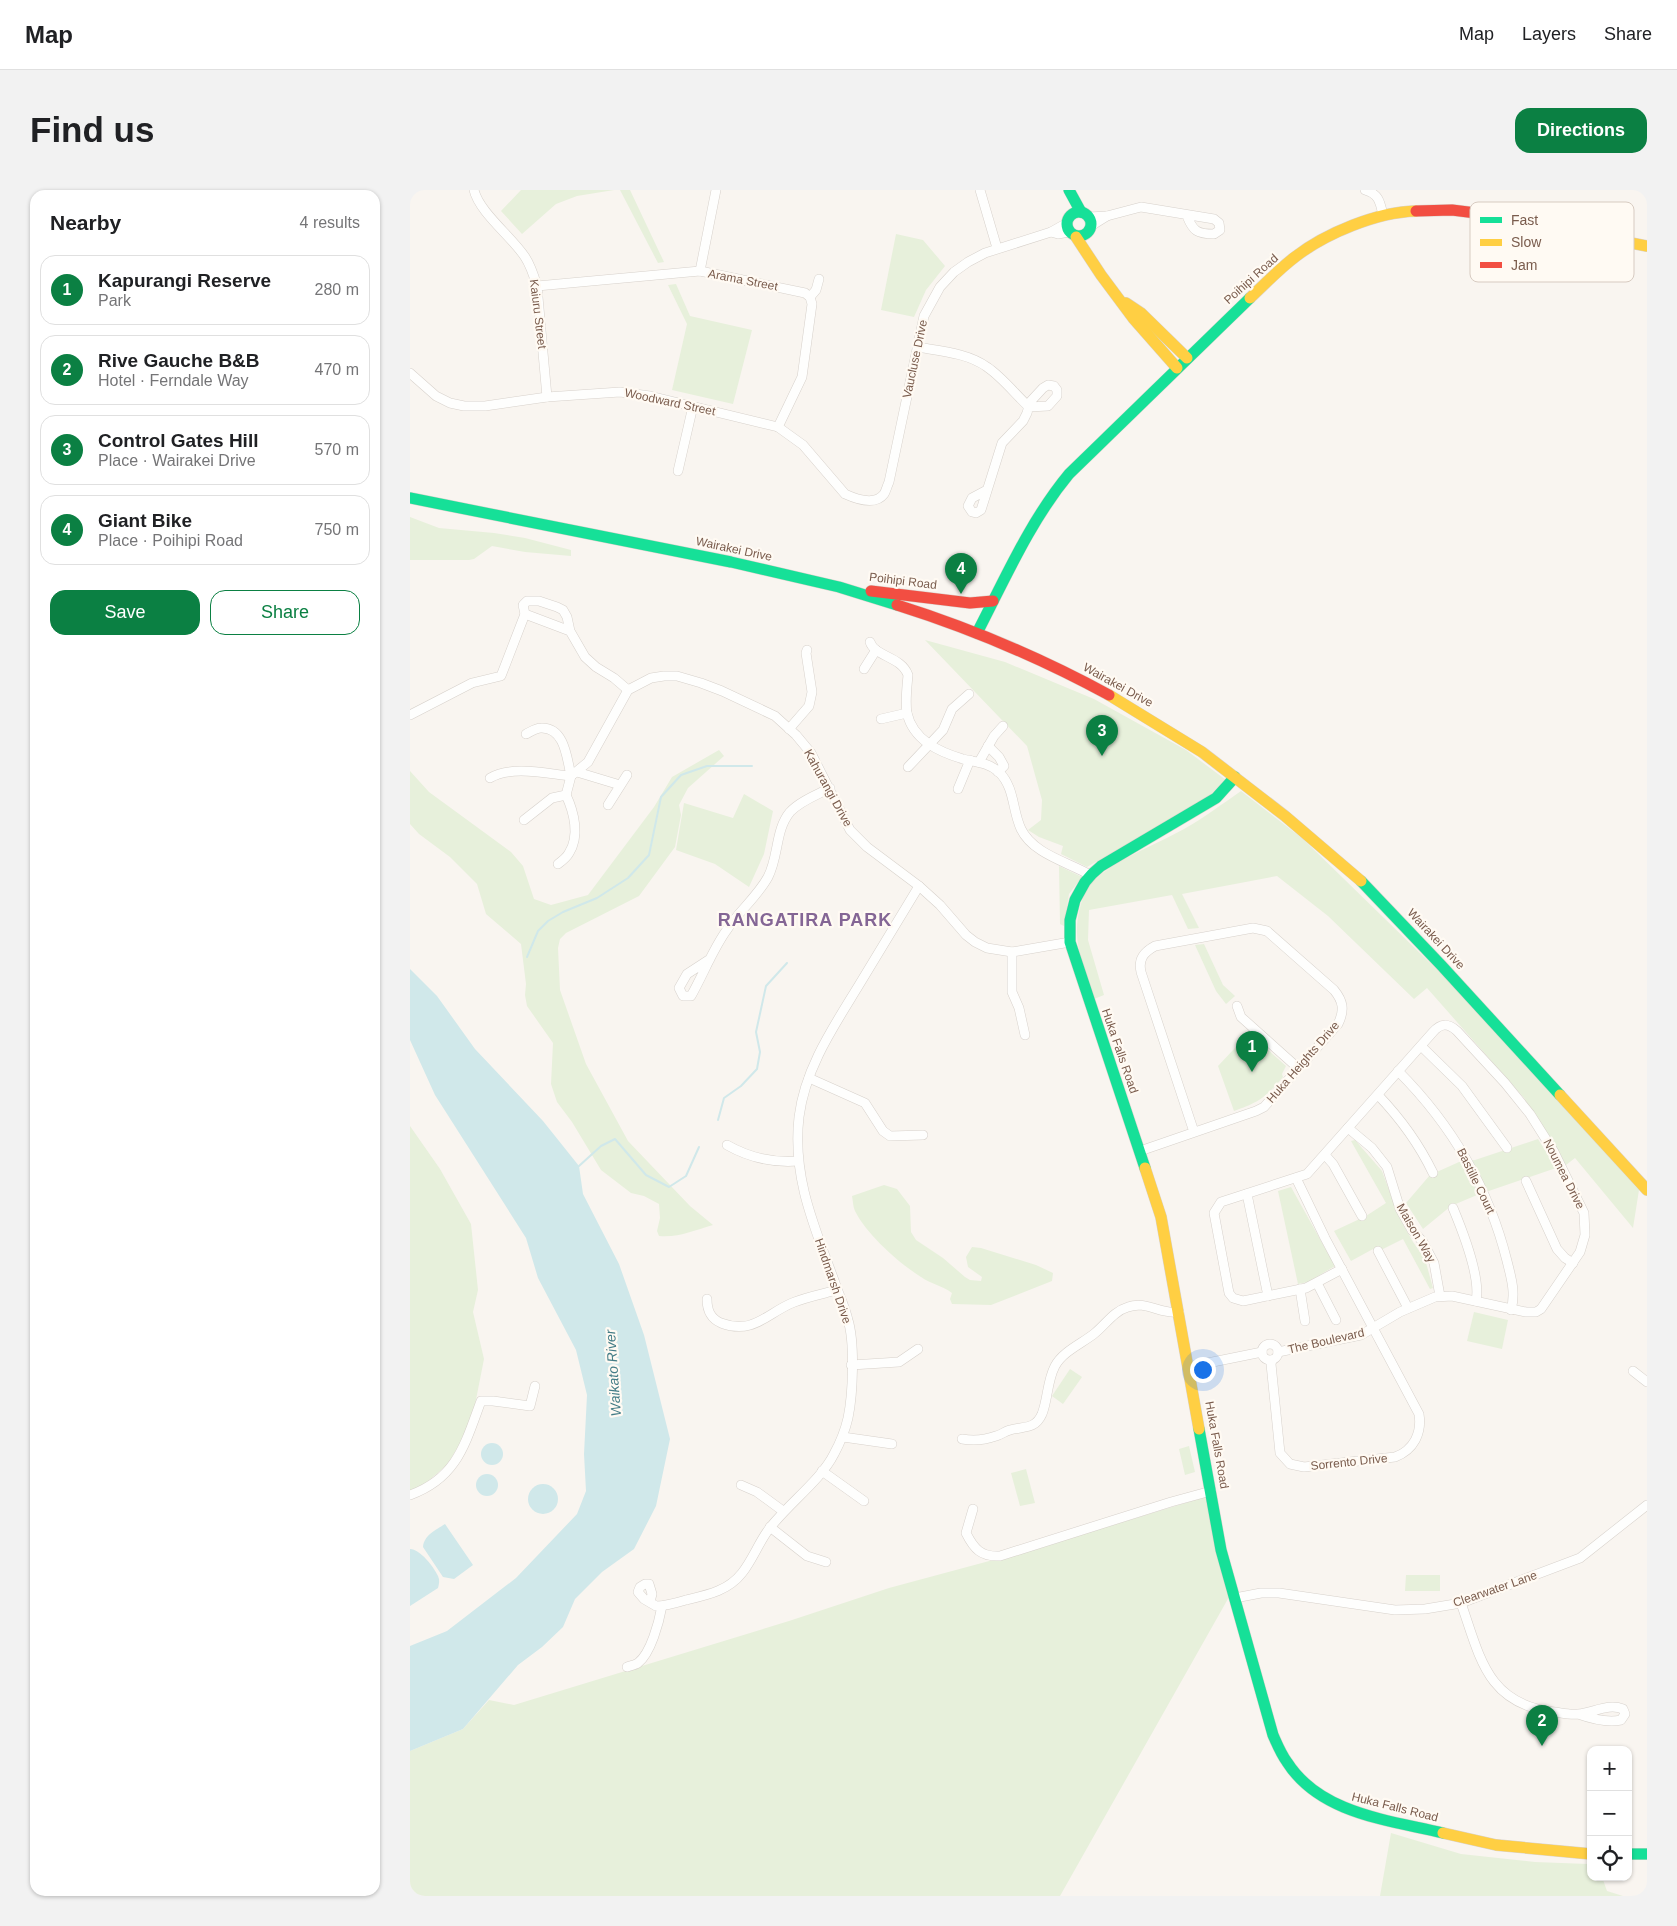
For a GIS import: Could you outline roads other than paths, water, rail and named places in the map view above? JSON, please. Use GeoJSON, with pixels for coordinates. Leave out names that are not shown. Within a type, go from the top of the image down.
{"type":"FeatureCollection","features":[{"type":"Feature","properties":{"kind":"main road"},"geometry":{"type":"LineString","coordinates":[[1069,190],[1079,224],[1091,250],[1090,256],[1101,275],[1122,301],[1132,318],[1177,368]]}},
{"type":"Feature","properties":{"kind":"main road","name":"Poihipi Road"},"geometry":{"type":"LineString","coordinates":[[977,633],[1030,530],[1054,492],[1083,458],[1260,288],[1295,257],[1316,243],[1338,232],[1383,215],[1412,211],[1452,210],[1470,212]]}},
{"type":"Feature","properties":{"kind":"main road","name":"Poihipi Road"},"geometry":{"type":"LineString","coordinates":[[1634,243],[1647,246]]}},
{"type":"Feature","properties":{"kind":"main road"},"geometry":{"type":"LineString","coordinates":[[1122,301],[1141,313],[1187,358]]}},
{"type":"Feature","properties":{"kind":"main road","name":"Wairakei Drive"},"geometry":{"type":"LineString","coordinates":[[410,498],[731,562],[839,588],[918,612],[977,633],[1070,674],[1202,752],[1318,843],[1387,906],[1647,1190]]}},
{"type":"Feature","properties":{"kind":"main road","name":"Poihipi Road"},"geometry":{"type":"LineString","coordinates":[[839,588],[970,603],[993,601]]}},
{"type":"Feature","properties":{"kind":"main road","name":"Huka Falls Road"},"geometry":{"type":"LineString","coordinates":[[1234,776],[1216,798],[1101,866],[1090,875],[1074,900],[1069,926],[1070,942],[1140,1151],[1162,1224],[1221,1550],[1267,1715],[1279,1749],[1294,1772],[1306,1784],[1340,1806],[1367,1816],[1496,1845],[1587,1854]]}},
{"type":"Feature","properties":{"kind":"main road"},"geometry":{"type":"LineString","coordinates":[[1632,1854],[1647,1854]]}},
{"type":"Feature","properties":{"kind":"street","name":"Kaiuru Street"},"geometry":{"type":"LineString","coordinates":[[474,190],[481,204],[526,258],[537,286],[547,398]]}},
{"type":"Feature","properties":{"kind":"street"},"geometry":{"type":"LineString","coordinates":[[700,271],[716,190]]}},
{"type":"Feature","properties":{"kind":"street"},"geometry":{"type":"LineString","coordinates":[[980,190],[997,248]]}},
{"type":"Feature","properties":{"kind":"street"},"geometry":{"type":"LineString","coordinates":[[1365,190],[1372,192],[1378,198],[1383,215]]}},
{"type":"Feature","properties":{"kind":"street"},"geometry":{"type":"LineString","coordinates":[[1079,224],[1141,207],[1187,216]]}},
{"type":"Feature","properties":{"kind":"street","name":"Vaucluse Drive"},"geometry":{"type":"LineString","coordinates":[[879,498],[884,494],[889,482],[924,316],[940,287],[954,272],[968,262],[997,248],[1051,232],[1058,234],[1079,224]]}},
{"type":"Feature","properties":{"kind":"street","name":"Arama Street"},"geometry":{"type":"LineString","coordinates":[[537,286],[700,271],[795,290],[805,293],[810,297]]}},
{"type":"Feature","properties":{"kind":"street"},"geometry":{"type":"LineString","coordinates":[[778,428],[802,377],[812,304],[810,297],[816,290],[819,279]]}},
{"type":"Feature","properties":{"kind":"street"},"geometry":{"type":"LineString","coordinates":[[917,346],[965,356],[979,362],[988,367],[1029,408],[1023,421],[1002,443],[987,490]]}},
{"type":"Feature","properties":{"kind":"street","name":"Woodward Street"},"geometry":{"type":"LineString","coordinates":[[410,373],[436,396],[450,403],[464,406],[485,406],[547,398],[620,392],[650,396],[778,428],[803,445],[845,494],[864,501],[879,498]]}},
{"type":"Feature","properties":{"kind":"street"},"geometry":{"type":"LineString","coordinates":[[678,471],[693,406]]}},
{"type":"Feature","properties":{"kind":"street"},"geometry":{"type":"LineString","coordinates":[[410,715],[472,683],[500,676],[525,614],[523,605],[527,601],[539,601],[557,606],[567,617],[570,631],[585,657],[628,690],[588,762],[574,774],[566,795]]}},
{"type":"Feature","properties":{"kind":"street"},"geometry":{"type":"LineString","coordinates":[[525,614],[570,631]]}},
{"type":"Feature","properties":{"kind":"street"},"geometry":{"type":"LineString","coordinates":[[870,642],[876,650],[903,665],[908,675],[907,713],[912,727],[920,737],[929,745],[947,754],[974,761],[998,772],[1011,792],[1017,819],[1021,830],[1027,838],[1040,849],[1090,875]]}},
{"type":"Feature","properties":{"kind":"street"},"geometry":{"type":"LineString","coordinates":[[789,729],[809,706],[812,692],[807,650]]}},
{"type":"Feature","properties":{"kind":"street"},"geometry":{"type":"LineString","coordinates":[[864,669],[876,650]]}},
{"type":"Feature","properties":{"kind":"street","name":"Kahurangi Drive"},"geometry":{"type":"LineString","coordinates":[[628,690],[651,678],[677,676],[701,683],[775,716],[811,753],[850,830],[867,848],[919,886],[975,942],[987,948],[1012,952],[1070,942]]}},
{"type":"Feature","properties":{"kind":"street"},"geometry":{"type":"LineString","coordinates":[[908,767],[943,730],[952,710],[969,694]]}},
{"type":"Feature","properties":{"kind":"street"},"geometry":{"type":"LineString","coordinates":[[881,719],[907,713]]}},
{"type":"Feature","properties":{"kind":"street"},"geometry":{"type":"LineString","coordinates":[[958,789],[974,761],[1003,726]]}},
{"type":"Feature","properties":{"kind":"street"},"geometry":{"type":"LineString","coordinates":[[526,734],[540,728],[551,730],[558,735],[574,774]]}},
{"type":"Feature","properties":{"kind":"street"},"geometry":{"type":"LineString","coordinates":[[988,746],[999,757],[1004,766],[998,772]]}},
{"type":"Feature","properties":{"kind":"street"},"geometry":{"type":"LineString","coordinates":[[490,778],[495,775],[541,771],[548,774],[574,774],[620,785]]}},
{"type":"Feature","properties":{"kind":"street"},"geometry":{"type":"LineString","coordinates":[[608,805],[627,775]]}},
{"type":"Feature","properties":{"kind":"street"},"geometry":{"type":"LineString","coordinates":[[710,959],[733,921],[762,888],[770,875],[776,857],[780,832],[790,812],[800,803],[830,788]]}},
{"type":"Feature","properties":{"kind":"street"},"geometry":{"type":"LineString","coordinates":[[524,820],[552,798],[566,795]]}},
{"type":"Feature","properties":{"kind":"street"},"geometry":{"type":"LineString","coordinates":[[558,864],[570,852],[576,832],[570,802],[566,795]]}},
{"type":"Feature","properties":{"kind":"street","name":"Hindmarsh Drive"},"geometry":{"type":"LineString","coordinates":[[662,1606],[711,1594],[734,1582],[743,1572],[770,1527],[822,1471],[833,1457],[843,1437],[848,1419],[850,1400],[849,1320],[808,1208],[798,1161],[799,1115],[809,1078],[824,1042],[919,886]]}},
{"type":"Feature","properties":{"kind":"street","name":"Huka Heights Drive"},"geometry":{"type":"LineString","coordinates":[[1140,1151],[1194,1132],[1264,1107],[1338,1024],[1343,1007],[1341,998],[1273,934],[1261,928],[1155,946],[1146,950],[1139,965],[1194,1132]]}},
{"type":"Feature","properties":{"kind":"street"},"geometry":{"type":"LineString","coordinates":[[1012,952],[1012,992],[1019,1008],[1025,1035]]}},
{"type":"Feature","properties":{"kind":"street"},"geometry":{"type":"LineString","coordinates":[[1237,1006],[1241,1016],[1298,1068]]}},
{"type":"Feature","properties":{"kind":"street","name":"Noumea Drive"},"geometry":{"type":"LineString","coordinates":[[1342,1268],[1317,1283],[1300,1289],[1243,1301],[1233,1298],[1229,1293],[1214,1213],[1221,1202],[1307,1174],[1440,1026],[1444,1025],[1454,1028],[1505,1083],[1530,1114],[1554,1152],[1584,1213],[1586,1235],[1580,1252],[1541,1309],[1531,1312],[1511,1310],[1452,1296],[1440,1296],[1408,1308],[1374,1328]]}},
{"type":"Feature","properties":{"kind":"street"},"geometry":{"type":"LineString","coordinates":[[1421,1046],[1462,1086],[1507,1148]]}},
{"type":"Feature","properties":{"kind":"street","name":"Bastille Court"},"geometry":{"type":"LineString","coordinates":[[1398,1071],[1443,1122],[1481,1188],[1495,1220],[1507,1261],[1514,1291],[1511,1310]]}},
{"type":"Feature","properties":{"kind":"street"},"geometry":{"type":"LineString","coordinates":[[809,1078],[865,1103],[884,1131],[890,1136],[924,1135]]}},
{"type":"Feature","properties":{"kind":"street"},"geometry":{"type":"LineString","coordinates":[[1378,1095],[1405,1127],[1433,1172]]}},
{"type":"Feature","properties":{"kind":"street","name":"Maison Way"},"geometry":{"type":"LineString","coordinates":[[1348,1128],[1372,1148],[1387,1167],[1400,1209],[1412,1230],[1423,1242],[1434,1263],[1440,1296]]}},
{"type":"Feature","properties":{"kind":"street"},"geometry":{"type":"LineString","coordinates":[[727,1144],[742,1154],[766,1160],[798,1161]]}},
{"type":"Feature","properties":{"kind":"street"},"geometry":{"type":"LineString","coordinates":[[1325,1154],[1333,1164],[1362,1216]]}},
{"type":"Feature","properties":{"kind":"street"},"geometry":{"type":"LineString","coordinates":[[1296,1178],[1324,1238],[1374,1328]]}},
{"type":"Feature","properties":{"kind":"street"},"geometry":{"type":"LineString","coordinates":[[1526,1181],[1557,1249],[1565,1258],[1573,1263]]}},
{"type":"Feature","properties":{"kind":"street"},"geometry":{"type":"LineString","coordinates":[[1247,1194],[1268,1296]]}},
{"type":"Feature","properties":{"kind":"street"},"geometry":{"type":"LineString","coordinates":[[1453,1208],[1462,1230],[1478,1286],[1476,1301]]}},
{"type":"Feature","properties":{"kind":"street"},"geometry":{"type":"LineString","coordinates":[[1378,1251],[1408,1308]]}},
{"type":"Feature","properties":{"kind":"street"},"geometry":{"type":"LineString","coordinates":[[1317,1283],[1336,1320]]}},
{"type":"Feature","properties":{"kind":"street"},"geometry":{"type":"LineString","coordinates":[[1300,1289],[1305,1321]]}},
{"type":"Feature","properties":{"kind":"street"},"geometry":{"type":"LineString","coordinates":[[707,1298],[708,1312],[715,1320],[733,1327],[742,1327],[762,1320],[793,1302],[837,1290]]}},
{"type":"Feature","properties":{"kind":"street"},"geometry":{"type":"LineString","coordinates":[[962,1439],[987,1439],[1009,1430],[1028,1428],[1042,1414],[1050,1378],[1063,1356],[1096,1332],[1120,1310],[1140,1304],[1171,1314],[1179,1312]]}},
{"type":"Feature","properties":{"kind":"street","name":"The Boulevard"},"geometry":{"type":"LineString","coordinates":[[1278,1352],[1361,1335],[1374,1328]]}},
{"type":"Feature","properties":{"kind":"street","name":"Sorrento Drive"},"geometry":{"type":"LineString","coordinates":[[1272,1360],[1280,1453],[1290,1464],[1304,1467],[1395,1457],[1407,1451],[1416,1441],[1420,1428],[1419,1414],[1374,1328]]}},
{"type":"Feature","properties":{"kind":"street","name":"The Boulevard"},"geometry":{"type":"LineString","coordinates":[[1269,1344],[1276,1347],[1278,1352],[1277,1357],[1272,1360],[1264,1357],[1262,1352],[1264,1347],[1269,1344]]}},
{"type":"Feature","properties":{"kind":"street"},"geometry":{"type":"LineString","coordinates":[[851,1365],[899,1362],[918,1349]]}},
{"type":"Feature","properties":{"kind":"street","name":"The Boulevard"},"geometry":{"type":"LineString","coordinates":[[1188,1367],[1262,1352]]}},
{"type":"Feature","properties":{"kind":"street"},"geometry":{"type":"LineString","coordinates":[[1633,1371],[1647,1382]]}},
{"type":"Feature","properties":{"kind":"street"},"geometry":{"type":"LineString","coordinates":[[410,1495],[436,1482],[455,1463],[481,1402],[493,1401],[530,1406],[535,1386]]}},
{"type":"Feature","properties":{"kind":"street"},"geometry":{"type":"LineString","coordinates":[[843,1437],[892,1444]]}},
{"type":"Feature","properties":{"kind":"street"},"geometry":{"type":"LineString","coordinates":[[822,1471],[864,1501]]}},
{"type":"Feature","properties":{"kind":"street"},"geometry":{"type":"LineString","coordinates":[[741,1485],[757,1492],[783,1511]]}},
{"type":"Feature","properties":{"kind":"street"},"geometry":{"type":"LineString","coordinates":[[972,1509],[966,1533],[978,1552],[990,1556],[1007,1553],[1211,1491]]}},
{"type":"Feature","properties":{"kind":"street","name":"Clearwater Lane"},"geometry":{"type":"LineString","coordinates":[[1235,1598],[1261,1593],[1279,1593],[1395,1610],[1425,1609],[1461,1603],[1580,1558],[1647,1505]]}},
{"type":"Feature","properties":{"kind":"street"},"geometry":{"type":"LineString","coordinates":[[770,1527],[808,1556],[826,1562]]}},
{"type":"Feature","properties":{"kind":"street"},"geometry":{"type":"LineString","coordinates":[[626,1667],[637,1664],[657,1632],[662,1606],[656,1606],[650,1602]]}},
{"type":"Feature","properties":{"kind":"street"},"geometry":{"type":"LineString","coordinates":[[1461,1603],[1481,1661],[1492,1680],[1509,1697],[1524,1705],[1544,1711],[1578,1714]]}},
{"type":"Feature","properties":{"kind":"water","name":"Waikato River"},"geometry":{"type":"Polygon","coordinates":[[[410,969],[437,996],[475,1049],[543,1121],[579,1166],[583,1194],[619,1264],[644,1335],[670,1439],[656,1506],[634,1549],[602,1572],[575,1599],[563,1627],[542,1647],[518,1665],[463,1729],[410,1751],[410,1646],[447,1631],[516,1578],[577,1514],[586,1491],[584,1454],[587,1395],[576,1350],[538,1278],[526,1238],[435,1095],[410,1040],[410,969]]]}},
{"type":"Feature","properties":{"kind":"water"},"geometry":{"type":"Polygon","coordinates":[[[492,1443],[500,1446],[503,1454],[500,1462],[492,1465],[484,1462],[481,1454],[484,1446],[492,1443]]]}},
{"type":"Feature","properties":{"kind":"water"},"geometry":{"type":"Polygon","coordinates":[[[487,1474],[495,1477],[498,1485],[495,1493],[487,1496],[479,1493],[476,1485],[479,1477],[487,1474]]]}},
{"type":"Feature","properties":{"kind":"water"},"geometry":{"type":"Polygon","coordinates":[[[543,1484],[554,1488],[558,1499],[554,1510],[543,1514],[532,1510],[528,1499],[532,1488],[543,1484]]]}},
{"type":"Feature","properties":{"kind":"water"},"geometry":{"type":"Polygon","coordinates":[[[445,1524],[473,1565],[454,1579],[443,1577],[423,1547],[428,1536],[445,1524]]]}},
{"type":"Feature","properties":{"kind":"water"},"geometry":{"type":"Polygon","coordinates":[[[410,1549],[418,1552],[426,1559],[436,1572],[439,1580],[438,1588],[410,1606],[410,1549]]]}},
{"type":"Feature","properties":{"kind":"waterway"},"geometry":{"type":"LineString","coordinates":[[527,957],[538,931],[548,921],[563,912],[597,898],[628,878],[649,855],[661,797],[681,775],[707,766],[752,766]]}},
{"type":"Feature","properties":{"kind":"waterway"},"geometry":{"type":"LineString","coordinates":[[718,1120],[724,1098],[741,1086],[757,1069],[760,1052],[756,1032],[766,986],[787,963]]}},
{"type":"Feature","properties":{"kind":"waterway"},"geometry":{"type":"LineString","coordinates":[[579,1166],[601,1146],[615,1139],[646,1175],[669,1187],[686,1176],[699,1147]]}},
{"type":"Feature","properties":{"kind":"place","name":"Giant Bike"},"geometry":{"type":"Point","coordinates":[961,594]}},
{"type":"Feature","properties":{"kind":"place","name":"Control Gates Hill"},"geometry":{"type":"Point","coordinates":[1102,756]}},
{"type":"Feature","properties":{"kind":"place","name":"Kapurangi Reserve"},"geometry":{"type":"Point","coordinates":[1252,1072]}},
{"type":"Feature","properties":{"kind":"place","name":"Rive Gauche B&B"},"geometry":{"type":"Point","coordinates":[1542,1746]}},
{"type":"Feature","properties":{"kind":"district","name":"RANGATIRA PARK"},"geometry":{"type":"Point","coordinates":[805,920]}}]}
